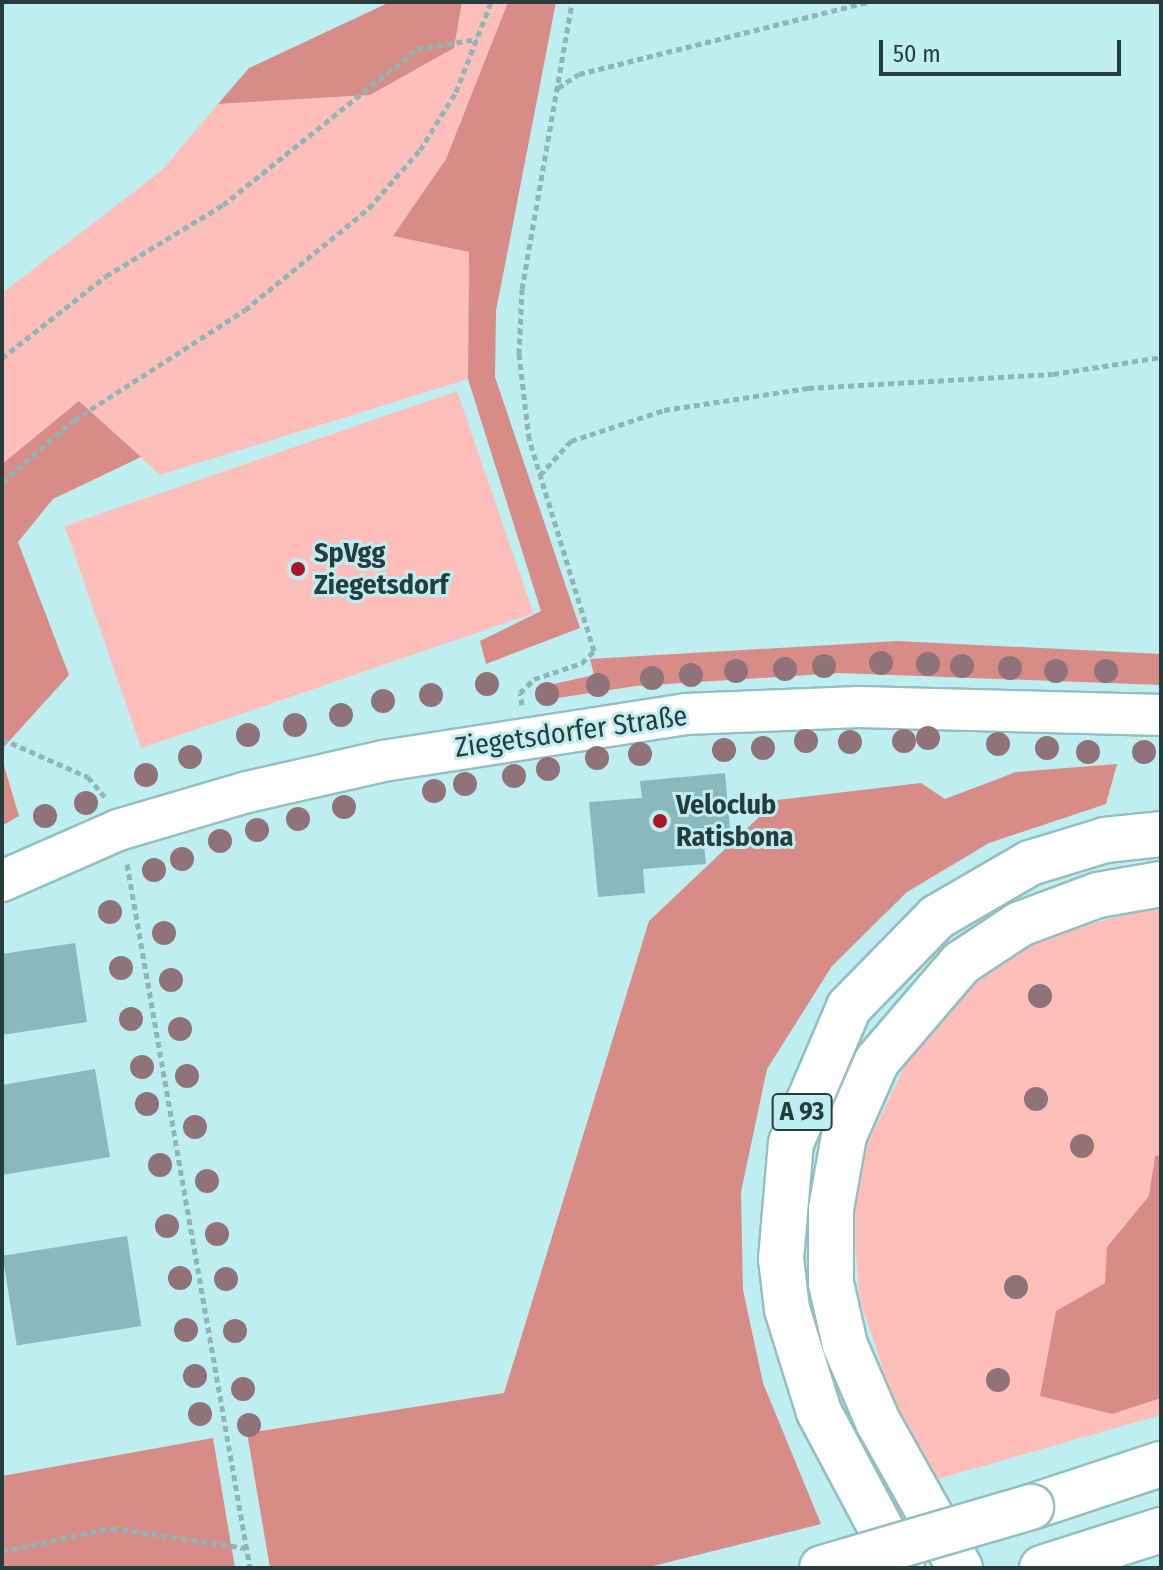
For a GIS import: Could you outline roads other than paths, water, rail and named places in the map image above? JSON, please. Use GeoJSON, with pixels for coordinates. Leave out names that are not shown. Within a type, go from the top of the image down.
{"type":"FeatureCollection","features":[{"type":"Feature","properties":{"kind":"highway","name":"A 93"},"geometry":{"type":"LineString","coordinates":[[902,1568],[819,1412],[787,1309],[783,1192],[800,1116],[849,1007],[937,917],[1030,863],[1105,840],[1161,834]]}},
{"type":"Feature","properties":{"kind":"highway","name":"A 93"},"geometry":{"type":"LineString","coordinates":[[960,1568],[878,1422],[845,1345],[831,1283],[831,1209],[844,1136],[877,1061],[919,1003],[961,963],[1020,924],[1098,895],[1161,884]]}},
{"type":"Feature","properties":{"kind":"highway"},"geometry":{"type":"LineString","coordinates":[[1087,1486],[1116,1449],[1161,1436]]}},
{"type":"Feature","properties":{"kind":"highway"},"geometry":{"type":"LineString","coordinates":[[822,1568],[1031,1507],[1161,1464]]}},
{"type":"Feature","properties":{"kind":"highway"},"geometry":{"type":"LineString","coordinates":[[1049,1566],[1161,1530]]}},
{"type":"Feature","properties":{"kind":"street","name":"Ziegetsdorfer Straße"},"geometry":{"type":"LineString","coordinates":[[2,881],[118,830],[353,768],[526,737],[748,709],[1161,715]]}},
{"type":"Feature","properties":{"kind":"place","name":"SpVgg Ziegetsdorf"},"geometry":{"type":"Point","coordinates":[298,569]}},
{"type":"Feature","properties":{"kind":"place","name":"Veloclub Ratisbona"},"geometry":{"type":"Point","coordinates":[660,821]}}]}
